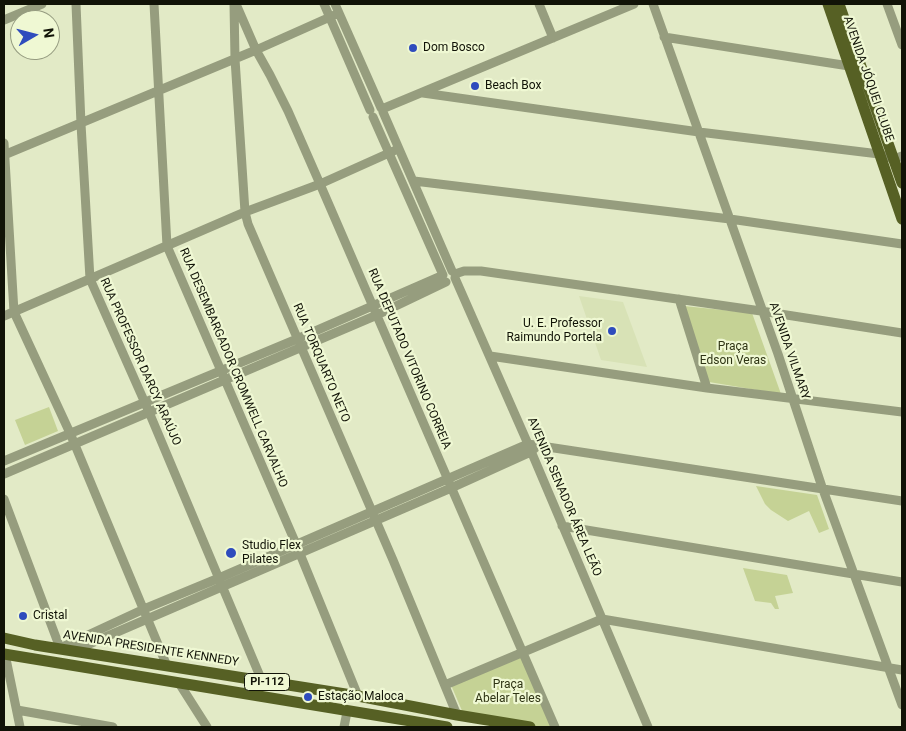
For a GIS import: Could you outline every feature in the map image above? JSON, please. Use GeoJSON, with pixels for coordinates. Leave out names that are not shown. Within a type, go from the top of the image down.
{"type":"FeatureCollection","features":[{"type":"Feature","properties":{"kind":"main road","name":"AVENIDA JÓQUEI CLUBE"},"geometry":{"type":"LineString","coordinates":[[828,4],[878,154],[902,219]]}},
{"type":"Feature","properties":{"kind":"main road","name":"AVENIDA JÓQUEI CLUBE"},"geometry":{"type":"LineString","coordinates":[[839,4],[898,158],[902,183]]}},
{"type":"Feature","properties":{"kind":"main road","name":"AVENIDA PRESIDENTE KENNEDY"},"geometry":{"type":"LineString","coordinates":[[4,638],[73,651],[358,696],[457,716],[530,727]]}},
{"type":"Feature","properties":{"kind":"main road","name":"PI-112"},"geometry":{"type":"LineString","coordinates":[[4,654],[447,727]]}},
{"type":"Feature","properties":{"kind":"street"},"geometry":{"type":"LineString","coordinates":[[4,20],[42,4]]}},
{"type":"Feature","properties":{"kind":"street","name":"RUA PROFESSOR DARCY ARAÚJO"},"geometry":{"type":"LineString","coordinates":[[76,4],[90,279],[145,401],[262,681]]}},
{"type":"Feature","properties":{"kind":"street","name":"RUA DESEMBARGADOR CROMWELL CARVALHO"},"geometry":{"type":"LineString","coordinates":[[154,4],[167,246],[298,548],[358,696]]}},
{"type":"Feature","properties":{"kind":"street","name":"RUA DEPUTADO VITORINO CORREIA"},"geometry":{"type":"LineString","coordinates":[[235,4],[320,184],[555,727]]}},
{"type":"Feature","properties":{"kind":"street","name":"RUA TORQUARTO NETO"},"geometry":{"type":"LineString","coordinates":[[235,4],[235,59],[245,212],[248,224],[374,516],[457,716]]}},
{"type":"Feature","properties":{"kind":"street"},"geometry":{"type":"LineString","coordinates":[[324,4],[444,279]]}},
{"type":"Feature","properties":{"kind":"street"},"geometry":{"type":"LineString","coordinates":[[539,4],[554,38]]}},
{"type":"Feature","properties":{"kind":"street"},"geometry":{"type":"LineString","coordinates":[[372,113],[375,106],[382,109],[423,93],[634,4]]}},
{"type":"Feature","properties":{"kind":"street","name":"AVENIDA VILMARY"},"geometry":{"type":"LineString","coordinates":[[653,4],[793,399],[822,487],[902,705]]}},
{"type":"Feature","properties":{"kind":"street"},"geometry":{"type":"LineString","coordinates":[[887,4],[902,45]]}},
{"type":"Feature","properties":{"kind":"street"},"geometry":{"type":"LineString","coordinates":[[4,155],[256,50],[330,17],[337,8]]}},
{"type":"Feature","properties":{"kind":"street","name":"AVENIDA SENADOR ÁREA LEÃO"},"geometry":{"type":"LineString","coordinates":[[337,8],[532,447],[562,526],[648,727]]}},
{"type":"Feature","properties":{"kind":"street"},"geometry":{"type":"LineString","coordinates":[[664,36],[849,66]]}},
{"type":"Feature","properties":{"kind":"street"},"geometry":{"type":"LineString","coordinates":[[423,93],[898,158]]}},
{"type":"Feature","properties":{"kind":"street"},"geometry":{"type":"LineString","coordinates":[[4,143],[14,312],[70,433],[167,666]]}},
{"type":"Feature","properties":{"kind":"street"},"geometry":{"type":"LineString","coordinates":[[4,316],[245,212],[320,184],[398,149]]}},
{"type":"Feature","properties":{"kind":"street"},"geometry":{"type":"LineString","coordinates":[[414,181],[730,219],[902,244]]}},
{"type":"Feature","properties":{"kind":"street"},"geometry":{"type":"LineString","coordinates":[[4,474],[225,380],[299,343],[444,279],[452,282],[454,274],[464,271],[481,271],[679,299],[902,333]]}},
{"type":"Feature","properties":{"kind":"street"},"geometry":{"type":"LineString","coordinates":[[679,299],[707,388]]}},
{"type":"Feature","properties":{"kind":"street"},"geometry":{"type":"LineString","coordinates":[[4,461],[221,370],[299,343]]}},
{"type":"Feature","properties":{"kind":"street"},"geometry":{"type":"LineString","coordinates":[[490,356],[707,388],[902,412]]}},
{"type":"Feature","properties":{"kind":"street"},"geometry":{"type":"LineString","coordinates":[[73,651],[148,619],[220,582],[298,548],[374,516],[451,488],[532,447]]}},
{"type":"Feature","properties":{"kind":"street"},"geometry":{"type":"LineString","coordinates":[[374,516],[447,478],[532,447],[822,487],[902,501]]}},
{"type":"Feature","properties":{"kind":"street"},"geometry":{"type":"LineString","coordinates":[[4,499],[60,648],[144,609],[220,582]]}},
{"type":"Feature","properties":{"kind":"street"},"geometry":{"type":"LineString","coordinates":[[562,526],[902,582]]}},
{"type":"Feature","properties":{"kind":"street"},"geometry":{"type":"LineString","coordinates":[[445,685],[602,619],[902,670]]}},
{"type":"Feature","properties":{"kind":"street"},"geometry":{"type":"LineString","coordinates":[[4,654],[20,727]]}},
{"type":"Feature","properties":{"kind":"street"},"geometry":{"type":"LineString","coordinates":[[180,683],[207,727]]}},
{"type":"Feature","properties":{"kind":"street"},"geometry":{"type":"LineString","coordinates":[[17,710],[113,727]]}},
{"type":"Feature","properties":{"kind":"street"},"geometry":{"type":"LineString","coordinates":[[344,727],[347,712]]}},
{"type":"Feature","properties":{"kind":"shaded area","name":"U. E. Professor Raimundo Portela"},"geometry":{"type":"Polygon","coordinates":[[[579,296],[623,302],[647,367],[601,360],[579,296]]]}},
{"type":"Feature","properties":{"kind":"green space","name":"Praça Edson Veras"},"geometry":{"type":"Polygon","coordinates":[[[684,306],[752,313],[781,394],[709,382],[684,306]]]}},
{"type":"Feature","properties":{"kind":"green space"},"geometry":{"type":"Polygon","coordinates":[[[49,407],[58,431],[25,445],[15,420],[49,407]]]}},
{"type":"Feature","properties":{"kind":"green space"},"geometry":{"type":"Polygon","coordinates":[[[756,486],[817,495],[829,529],[819,533],[809,511],[788,521],[765,504],[756,486]]]}},
{"type":"Feature","properties":{"kind":"green space"},"geometry":{"type":"Polygon","coordinates":[[[743,568],[787,575],[793,593],[775,596],[779,609],[775,609],[771,603],[755,601],[743,568]]]}},
{"type":"Feature","properties":{"kind":"green space","name":"Praça Abelar Teles"},"geometry":{"type":"Polygon","coordinates":[[[523,653],[555,727],[534,727],[463,713],[451,685],[523,653]]]}},
{"type":"Feature","properties":{"kind":"place","name":"Dom Bosco"},"geometry":{"type":"Point","coordinates":[413,48]}},
{"type":"Feature","properties":{"kind":"place","name":"Beach Box"},"geometry":{"type":"Point","coordinates":[475,86]}},
{"type":"Feature","properties":{"kind":"place","name":"U. E. Professor Raimundo Portela"},"geometry":{"type":"Point","coordinates":[612,331]}},
{"type":"Feature","properties":{"kind":"place","name":"Studio Flex Pilates"},"geometry":{"type":"Point","coordinates":[231,553]}},
{"type":"Feature","properties":{"kind":"place","name":"Cristal"},"geometry":{"type":"Point","coordinates":[23,616]}},
{"type":"Feature","properties":{"kind":"place","name":"Estação Maloca"},"geometry":{"type":"Point","coordinates":[308,697]}}]}
